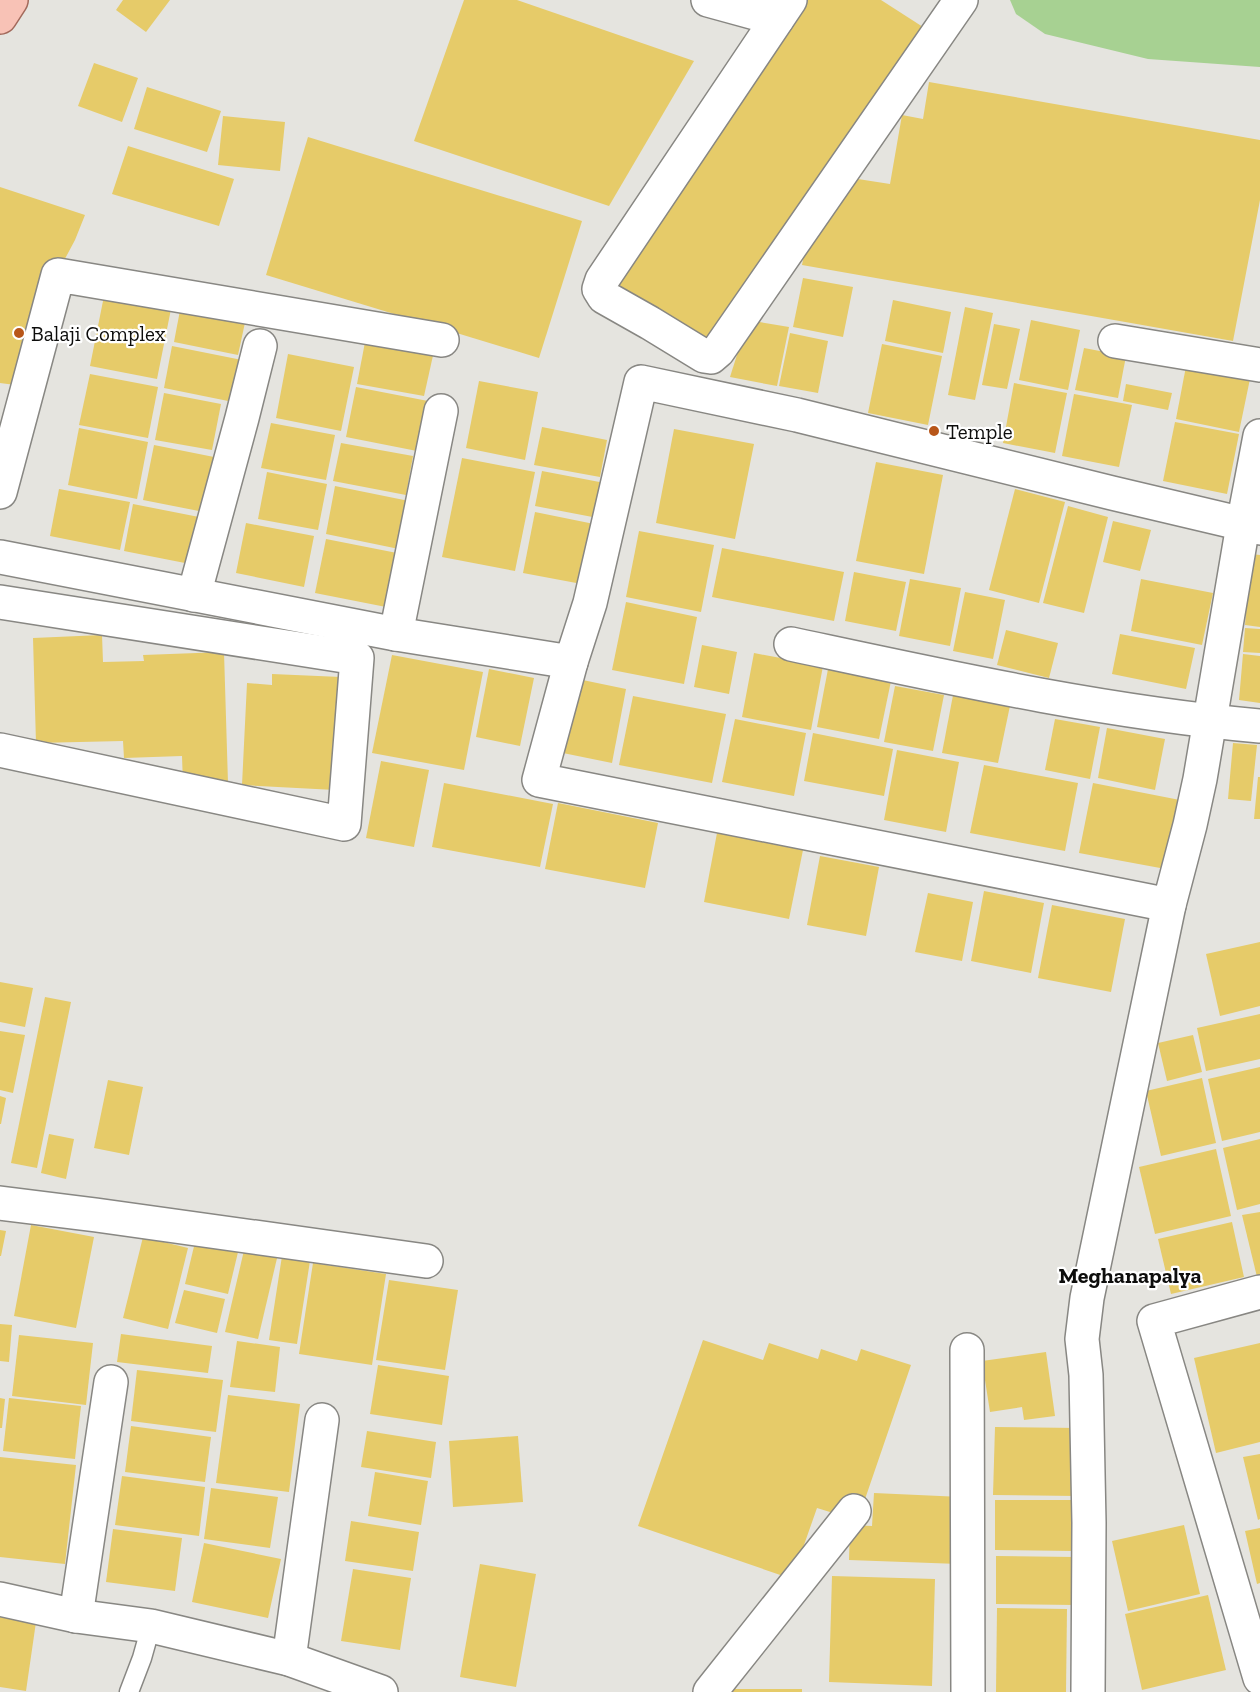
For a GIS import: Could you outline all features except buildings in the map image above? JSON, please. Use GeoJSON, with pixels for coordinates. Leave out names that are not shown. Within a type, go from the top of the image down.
{"type":"FeatureCollection","features":[{"type":"Feature","properties":{"kind":"main road"},"geometry":{"type":"LineString","coordinates":[[0,17],[11,0]]}},
{"type":"Feature","properties":{"kind":"street"},"geometry":{"type":"LineString","coordinates":[[708,0],[784,10],[602,280],[599,290],[604,297],[704,356],[711,357],[718,351],[961,0]]}},
{"type":"Feature","properties":{"kind":"street"},"geometry":{"type":"LineString","coordinates":[[0,492],[58,275],[442,340]]}},
{"type":"Feature","properties":{"kind":"street"},"geometry":{"type":"LineString","coordinates":[[1115,341],[1260,365]]}},
{"type":"Feature","properties":{"kind":"street"},"geometry":{"type":"LineString","coordinates":[[194,595],[260,346]]}},
{"type":"Feature","properties":{"kind":"street"},"geometry":{"type":"LineString","coordinates":[[1170,905],[539,780],[571,662],[590,603],[641,382],[797,415],[1251,526]]}},
{"type":"Feature","properties":{"kind":"street"},"geometry":{"type":"LineString","coordinates":[[396,634],[441,411]]}},
{"type":"Feature","properties":{"kind":"street"},"geometry":{"type":"LineString","coordinates":[[1088,1692],[1089,1523],[1086,1375],[1082,1339],[1087,1298],[1170,905],[1190,825],[1209,722],[1251,526],[1260,436]]}},
{"type":"Feature","properties":{"kind":"street"},"geometry":{"type":"LineString","coordinates":[[0,557],[396,634],[571,662]]}},
{"type":"Feature","properties":{"kind":"street"},"geometry":{"type":"LineString","coordinates":[[0,602],[357,658],[344,824],[0,750]]}},
{"type":"Feature","properties":{"kind":"street"},"geometry":{"type":"LineString","coordinates":[[791,644],[992,687],[1209,722],[1260,726]]}},
{"type":"Feature","properties":{"kind":"street"},"geometry":{"type":"LineString","coordinates":[[0,1203],[426,1262]]}},
{"type":"Feature","properties":{"kind":"street"},"geometry":{"type":"LineString","coordinates":[[1246,1692],[1260,1678],[1154,1321],[1260,1292]]}},
{"type":"Feature","properties":{"kind":"street"},"geometry":{"type":"LineString","coordinates":[[967,1350],[968,1692]]}},
{"type":"Feature","properties":{"kind":"street"},"geometry":{"type":"LineString","coordinates":[[76,1616],[111,1382]]}},
{"type":"Feature","properties":{"kind":"street"},"geometry":{"type":"LineString","coordinates":[[289,1659],[322,1420]]}},
{"type":"Feature","properties":{"kind":"street"},"geometry":{"type":"LineString","coordinates":[[710,1692],[854,1511]]}},
{"type":"Feature","properties":{"kind":"street"},"geometry":{"type":"LineString","coordinates":[[0,1599],[76,1616],[151,1626],[289,1659],[381,1692]]}},
{"type":"Feature","properties":{"kind":"lane"},"geometry":{"type":"LineString","coordinates":[[134,1691],[151,1626]]}},
{"type":"Feature","properties":{"kind":"green space"},"geometry":{"type":"Polygon","coordinates":[[[1010,0],[1260,0],[1260,67],[1148,59],[1045,34],[1016,14],[1010,0]]]}},
{"type":"Feature","properties":{"kind":"place","name":"Balaji Complex"},"geometry":{"type":"Point","coordinates":[19,333]}},
{"type":"Feature","properties":{"kind":"place","name":"Temple"},"geometry":{"type":"Point","coordinates":[934,431]}},
{"type":"Feature","properties":{"kind":"district","name":"Meghanapalya"},"geometry":{"type":"Point","coordinates":[1130,1275]}}]}
